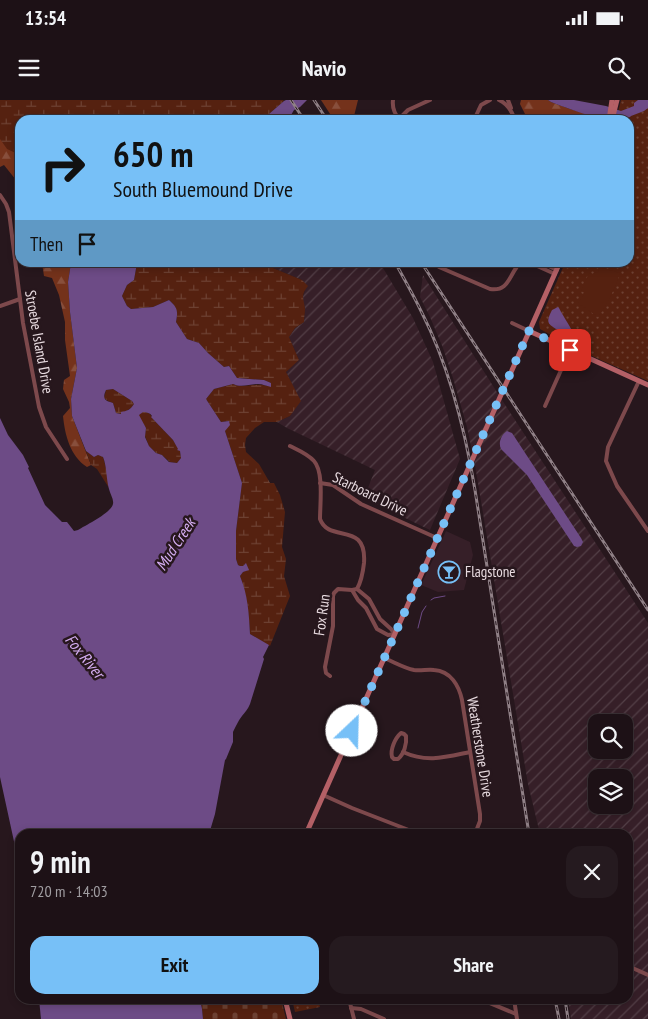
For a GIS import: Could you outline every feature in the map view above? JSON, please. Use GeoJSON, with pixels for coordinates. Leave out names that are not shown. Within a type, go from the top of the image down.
{"type":"FeatureCollection","features":[{"type":"Feature","properties":{"kind":"main road"},"geometry":{"type":"LineString","coordinates":[[613,104],[617,100]]}},
{"type":"Feature","properties":{"kind":"main road"},"geometry":{"type":"LineString","coordinates":[[308,829],[558,267]]}},
{"type":"Feature","properties":{"kind":"main road"},"geometry":{"type":"LineString","coordinates":[[529,331],[648,385]]}},
{"type":"Feature","properties":{"kind":"main road"},"geometry":{"type":"LineString","coordinates":[[286,1004],[290,1019]]}},
{"type":"Feature","properties":{"kind":"street"},"geometry":{"type":"LineString","coordinates":[[393,100],[396,115]]}},
{"type":"Feature","properties":{"kind":"street"},"geometry":{"type":"LineString","coordinates":[[404,115],[408,110],[430,100]]}},
{"type":"Feature","properties":{"kind":"street"},"geometry":{"type":"LineString","coordinates":[[476,115],[481,105],[490,100]]}},
{"type":"Feature","properties":{"kind":"street"},"geometry":{"type":"LineString","coordinates":[[499,100],[511,110]]}},
{"type":"Feature","properties":{"kind":"street"},"geometry":{"type":"LineString","coordinates":[[508,100],[513,115]]}},
{"type":"Feature","properties":{"kind":"street","name":"Stroebe Island Drive"},"geometry":{"type":"LineString","coordinates":[[0,195],[9,212],[15,259]]}},
{"type":"Feature","properties":{"kind":"street","name":"Stroebe Island Drive"},"geometry":{"type":"LineString","coordinates":[[16,267],[28,351],[41,414],[46,427],[67,458]]}},
{"type":"Feature","properties":{"kind":"street"},"geometry":{"type":"LineString","coordinates":[[439,267],[490,289],[497,290],[507,284],[517,267]]}},
{"type":"Feature","properties":{"kind":"street"},"geometry":{"type":"LineString","coordinates":[[541,267],[556,272]]}},
{"type":"Feature","properties":{"kind":"street"},"geometry":{"type":"LineString","coordinates":[[548,267],[556,272]]}},
{"type":"Feature","properties":{"kind":"street"},"geometry":{"type":"LineString","coordinates":[[0,306],[20,298]]}},
{"type":"Feature","properties":{"kind":"street"},"geometry":{"type":"LineString","coordinates":[[512,323],[529,331]]}},
{"type":"Feature","properties":{"kind":"street"},"geometry":{"type":"LineString","coordinates":[[545,406],[570,350]]}},
{"type":"Feature","properties":{"kind":"street"},"geometry":{"type":"LineString","coordinates":[[638,381],[608,447],[606,461],[617,486],[648,531]]}},
{"type":"Feature","properties":{"kind":"street"},"geometry":{"type":"LineString","coordinates":[[290,446],[313,460],[318,468],[320,519],[322,524],[329,530],[355,537],[363,547],[365,555],[363,573],[354,590],[358,600],[366,608],[377,629],[388,635],[395,634]]}},
{"type":"Feature","properties":{"kind":"street","name":"Starboard Drive"},"geometry":{"type":"LineString","coordinates":[[320,483],[333,485],[361,504],[437,538]]}},
{"type":"Feature","properties":{"kind":"street","name":"Fox Run"},"geometry":{"type":"LineString","coordinates":[[330,676],[326,673],[325,667],[333,626],[333,596],[338,589],[354,590]]}},
{"type":"Feature","properties":{"kind":"street"},"geometry":{"type":"LineString","coordinates":[[354,590],[369,599],[380,620],[395,634]]}},
{"type":"Feature","properties":{"kind":"street","name":"Weatherstone Drive"},"geometry":{"type":"LineString","coordinates":[[384,658],[415,670],[439,670],[453,679],[460,690],[480,818],[477,829]]}},
{"type":"Feature","properties":{"kind":"street"},"geometry":{"type":"LineString","coordinates":[[401,733],[406,738],[403,752],[398,759],[394,759],[391,756],[398,736],[401,733]]}},
{"type":"Feature","properties":{"kind":"street"},"geometry":{"type":"LineString","coordinates":[[403,752],[425,759],[470,752]]}},
{"type":"Feature","properties":{"kind":"street"},"geometry":{"type":"LineString","coordinates":[[323,795],[406,829]]}},
{"type":"Feature","properties":{"kind":"street"},"geometry":{"type":"LineString","coordinates":[[633,968],[648,975]]}},
{"type":"Feature","properties":{"kind":"street"},"geometry":{"type":"LineString","coordinates":[[350,1004],[354,1019]]}},
{"type":"Feature","properties":{"kind":"street"},"geometry":{"type":"LineString","coordinates":[[490,1004],[517,1017]]}},
{"type":"Feature","properties":{"kind":"street"},"geometry":{"type":"LineString","coordinates":[[515,1004],[517,1017]]}},
{"type":"Feature","properties":{"kind":"street"},"geometry":{"type":"LineString","coordinates":[[351,1008],[361,1009],[384,1019]]}},
{"type":"Feature","properties":{"kind":"shaded area"},"geometry":{"type":"Polygon","coordinates":[[[271,267],[382,267],[413,318],[433,362],[460,459],[430,530],[364,498],[375,470],[277,422],[290,416],[300,401],[286,372],[299,360],[289,337],[295,328],[304,322],[305,309],[302,299],[305,290],[302,280],[271,267]]]}},
{"type":"Feature","properties":{"kind":"shaded area"},"geometry":{"type":"Polygon","coordinates":[[[423,275],[500,397],[648,623],[648,1019],[571,1019],[569,1004],[633,1004],[633,829],[539,829],[528,784],[475,465],[467,427],[443,348],[420,297],[423,275]]]}},
{"type":"Feature","properties":{"kind":"shaded area"},"geometry":{"type":"Polygon","coordinates":[[[446,531],[470,542],[473,555],[464,590],[438,592],[421,585],[446,531]]]}},
{"type":"Feature","properties":{"kind":"green space"},"geometry":{"type":"Polygon","coordinates":[[[0,100],[15,115],[15,179],[4,165],[0,167],[0,100]]]}},
{"type":"Feature","properties":{"kind":"green space"},"geometry":{"type":"Polygon","coordinates":[[[0,100],[284,101],[268,115],[15,115],[15,153],[7,149],[0,139],[0,100]]]}},
{"type":"Feature","properties":{"kind":"green space"},"geometry":{"type":"Polygon","coordinates":[[[321,100],[358,100],[354,115],[331,115],[321,100]]]}},
{"type":"Feature","properties":{"kind":"green space"},"geometry":{"type":"Polygon","coordinates":[[[521,100],[548,100],[590,115],[526,115],[520,104],[521,100]]]}},
{"type":"Feature","properties":{"kind":"green space"},"geometry":{"type":"Polygon","coordinates":[[[621,100],[648,100],[648,381],[576,349],[540,329],[539,322],[563,267],[634,267],[634,115],[617,115],[621,100]]]}},
{"type":"Feature","properties":{"kind":"green space"},"geometry":{"type":"Polygon","coordinates":[[[43,267],[70,267],[68,282],[77,368],[71,399],[72,416],[91,465],[87,467],[72,451],[65,430],[63,416],[70,408],[63,389],[64,380],[70,376],[65,340],[65,322],[59,295],[52,278],[44,276],[43,267]]]}},
{"type":"Feature","properties":{"kind":"green space"},"geometry":{"type":"Polygon","coordinates":[[[136,267],[271,267],[302,280],[308,286],[303,295],[304,322],[295,328],[289,337],[299,360],[286,372],[301,401],[290,416],[277,422],[264,422],[255,428],[246,438],[245,445],[246,452],[259,464],[270,483],[274,483],[285,512],[282,547],[286,559],[284,576],[290,596],[270,646],[250,634],[247,605],[240,576],[248,570],[246,564],[242,567],[238,565],[236,559],[236,531],[242,483],[225,431],[229,421],[221,422],[206,399],[214,389],[233,384],[241,386],[267,386],[271,383],[264,380],[237,378],[229,366],[224,367],[199,343],[187,339],[176,322],[176,310],[169,300],[153,307],[131,309],[127,306],[122,296],[127,285],[134,280],[136,267]]]}},
{"type":"Feature","properties":{"kind":"green space"},"geometry":{"type":"Polygon","coordinates":[[[599,267],[620,273],[611,296],[598,317],[578,303],[585,293],[581,291],[589,273],[598,272],[599,267]]]}},
{"type":"Feature","properties":{"kind":"green space"},"geometry":{"type":"Polygon","coordinates":[[[113,389],[134,404],[121,414],[116,413],[113,403],[104,398],[106,390],[113,389]]]}},
{"type":"Feature","properties":{"kind":"green space"},"geometry":{"type":"Polygon","coordinates":[[[143,412],[150,415],[173,440],[180,451],[181,458],[177,463],[170,462],[149,446],[145,436],[146,428],[138,415],[143,412]]]}},
{"type":"Feature","properties":{"kind":"green space"},"geometry":{"type":"Polygon","coordinates":[[[86,451],[94,457],[98,455],[103,457],[109,488],[97,469],[91,465],[86,451]]]}},
{"type":"Feature","properties":{"kind":"green space"},"geometry":{"type":"Polygon","coordinates":[[[201,1004],[282,1004],[286,1019],[203,1019],[201,1004]]]}},
{"type":"Feature","properties":{"kind":"green space"},"geometry":{"type":"Polygon","coordinates":[[[293,1004],[319,1004],[320,1007],[295,1012],[293,1004]]]}},
{"type":"Feature","properties":{"kind":"water"},"geometry":{"type":"Polygon","coordinates":[[[307,100],[294,110],[291,115],[268,115],[284,101],[307,100]]]}},
{"type":"Feature","properties":{"kind":"water"},"geometry":{"type":"Polygon","coordinates":[[[548,100],[574,100],[621,111],[634,106],[634,103],[638,100],[648,100],[648,108],[634,115],[589,115],[548,100]]]}},
{"type":"Feature","properties":{"kind":"water"},"geometry":{"type":"Polygon","coordinates":[[[70,267],[136,267],[134,280],[127,285],[122,296],[127,306],[131,309],[153,307],[169,300],[176,308],[176,322],[187,339],[199,343],[224,367],[229,366],[237,378],[264,380],[271,383],[271,387],[260,384],[242,386],[233,384],[214,389],[206,399],[221,422],[229,421],[230,425],[225,431],[242,483],[236,531],[236,559],[240,566],[246,563],[249,570],[243,572],[240,576],[249,612],[250,634],[269,645],[263,657],[250,704],[233,732],[233,742],[225,760],[210,829],[15,829],[15,846],[0,777],[0,418],[8,435],[23,455],[45,505],[62,522],[67,522],[74,531],[78,530],[103,515],[113,504],[103,457],[98,455],[94,457],[86,451],[72,416],[71,399],[77,368],[68,282],[70,267]],[[113,389],[106,390],[104,398],[113,403],[116,413],[121,414],[121,412],[131,408],[134,404],[113,389]],[[147,412],[139,415],[146,428],[145,437],[149,446],[169,462],[177,463],[181,458],[180,451],[177,450],[173,440],[147,412]]]}},
{"type":"Feature","properties":{"kind":"water"},"geometry":{"type":"Polygon","coordinates":[[[558,307],[575,337],[574,339],[567,337],[549,324],[548,319],[552,310],[558,307]]]}},
{"type":"Feature","properties":{"kind":"water"},"geometry":{"type":"Polygon","coordinates":[[[507,431],[512,433],[581,538],[583,542],[581,546],[574,546],[527,475],[501,449],[501,439],[507,431]]]}},
{"type":"Feature","properties":{"kind":"water"},"geometry":{"type":"Polygon","coordinates":[[[40,1004],[201,1004],[203,1019],[41,1019],[40,1004]]]}},
{"type":"Feature","properties":{"kind":"waterway"},"geometry":{"type":"LineString","coordinates":[[431,600],[445,596]]}},
{"type":"Feature","properties":{"kind":"waterway"},"geometry":{"type":"LineString","coordinates":[[418,628],[422,612],[426,606]]}},
{"type":"Feature","properties":{"kind":"railway"},"geometry":{"type":"LineString","coordinates":[[291,100],[301,115]]}},
{"type":"Feature","properties":{"kind":"railway"},"geometry":{"type":"LineString","coordinates":[[314,100],[324,115]]}},
{"type":"Feature","properties":{"kind":"railway"},"geometry":{"type":"LineString","coordinates":[[398,267],[416,300],[441,355],[461,422],[475,490],[528,829]]}},
{"type":"Feature","properties":{"kind":"railway"},"geometry":{"type":"LineString","coordinates":[[424,267],[648,610]]}},
{"type":"Feature","properties":{"kind":"railway"},"geometry":{"type":"LineString","coordinates":[[556,1004],[559,1019]]}},
{"type":"Feature","properties":{"kind":"railway"},"geometry":{"type":"LineString","coordinates":[[566,1004],[568,1019]]}},
{"type":"Feature","properties":{"kind":"place","name":"Flagstone"},"geometry":{"type":"Point","coordinates":[449,572]}},
{"type":"Feature","properties":{"kind":"route"},"geometry":{"type":"LineString","coordinates":[[352,731],[529,331],[570,350]]}},
{"type":"Feature","properties":{"kind":"water label","name":"Mud Creek"},"geometry":{"type":"Point","coordinates":[175,544]}},
{"type":"Feature","properties":{"kind":"water label","name":"Fox River"},"geometry":{"type":"Point","coordinates":[85,656]}}]}
